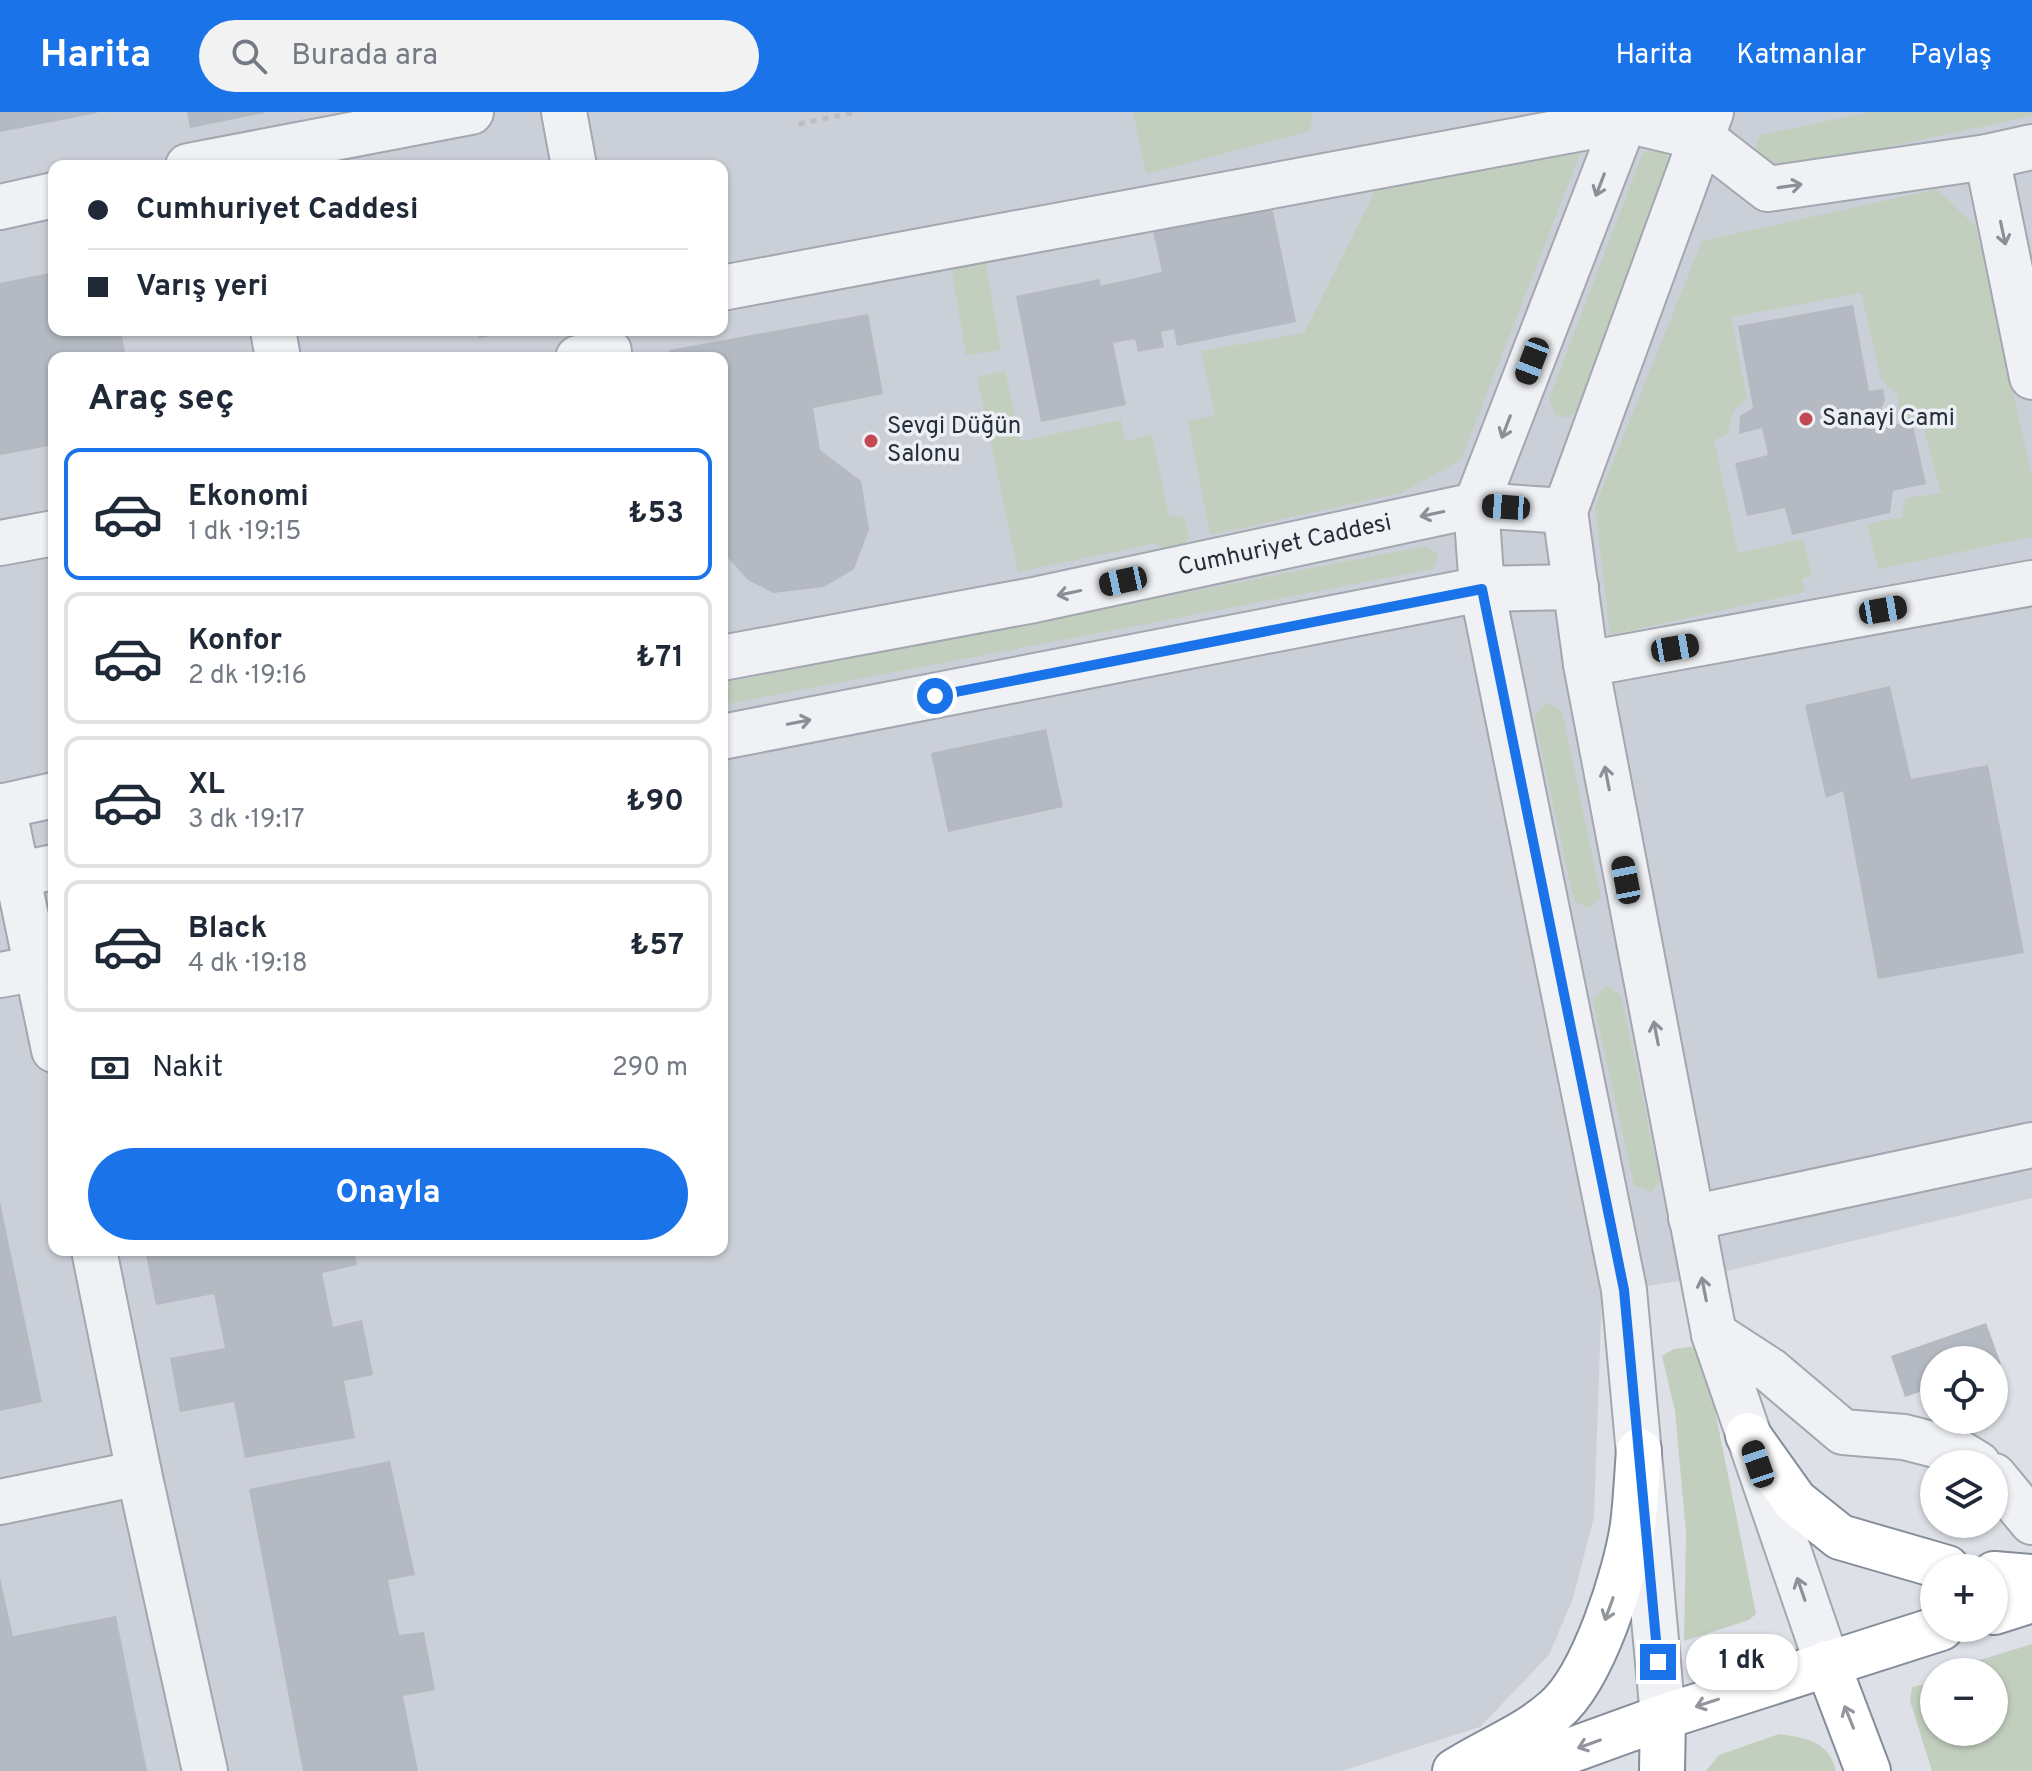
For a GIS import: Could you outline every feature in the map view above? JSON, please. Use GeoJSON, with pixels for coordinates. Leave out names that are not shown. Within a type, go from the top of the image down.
{"type":"FeatureCollection","features":[{"type":"Feature","properties":{"kind":"highway"},"geometry":{"type":"LineString","coordinates":[[1748,1435],[1795,1501],[1840,1537],[1920,1560]]}},
{"type":"Feature","properties":{"kind":"highway"},"geometry":{"type":"LineString","coordinates":[[1455,1771],[1513,1739],[1556,1709],[1584,1675],[1622,1576],[1633,1526],[1639,1451]]}},
{"type":"Feature","properties":{"kind":"highway"},"geometry":{"type":"LineString","coordinates":[[2008,1575],[2032,1577]]}},
{"type":"Feature","properties":{"kind":"highway"},"geometry":{"type":"LineString","coordinates":[[2008,1608],[2032,1600]]}},
{"type":"Feature","properties":{"kind":"highway"},"geometry":{"type":"LineString","coordinates":[[1514,1771],[1663,1717],[1920,1634]]}},
{"type":"Feature","properties":{"kind":"highway"},"geometry":{"type":"LineString","coordinates":[[1827,1663],[1868,1771]]}},
{"type":"Feature","properties":{"kind":"highway"},"geometry":{"type":"LineString","coordinates":[[1662,1771],[1663,1717]]}},
{"type":"Feature","properties":{"kind":"street"},"geometry":{"type":"LineString","coordinates":[[241,160],[471,112]]}},
{"type":"Feature","properties":{"kind":"street"},"geometry":{"type":"LineString","coordinates":[[564,112],[573,160]]}},
{"type":"Feature","properties":{"kind":"street"},"geometry":{"type":"LineString","coordinates":[[728,287],[1624,115],[1706,125],[1742,112]]}},
{"type":"Feature","properties":{"kind":"street"},"geometry":{"type":"LineString","coordinates":[[1624,115],[1476,505],[1482,589],[1624,1290],[1663,1717]]}},
{"type":"Feature","properties":{"kind":"street"},"geometry":{"type":"LineString","coordinates":[[1706,125],[1768,189],[1987,157],[2032,147]]}},
{"type":"Feature","properties":{"kind":"street"},"geometry":{"type":"LineString","coordinates":[[1706,125],[1565,511],[1586,664],[1714,1334],[1827,1663]]}},
{"type":"Feature","properties":{"kind":"street"},"geometry":{"type":"LineString","coordinates":[[1987,157],[2032,377]]}},
{"type":"Feature","properties":{"kind":"street"},"geometry":{"type":"LineString","coordinates":[[0,207],[48,196]]}},
{"type":"Feature","properties":{"kind":"street","name":"Cumhuriyet Caddesi"},"geometry":{"type":"LineString","coordinates":[[728,657],[1034,600],[1476,505],[1565,511]]}},
{"type":"Feature","properties":{"kind":"street"},"geometry":{"type":"LineString","coordinates":[[0,543],[48,534]]}},
{"type":"Feature","properties":{"kind":"street"},"geometry":{"type":"LineString","coordinates":[[1586,664],[2032,583]]}},
{"type":"Feature","properties":{"kind":"street"},"geometry":{"type":"LineString","coordinates":[[728,736],[1482,589],[1576,587]]}},
{"type":"Feature","properties":{"kind":"street"},"geometry":{"type":"LineString","coordinates":[[48,796],[1,806],[23,873],[19,972],[48,1037]]}},
{"type":"Feature","properties":{"kind":"street"},"geometry":{"type":"LineString","coordinates":[[1691,1218],[2032,1145]]}},
{"type":"Feature","properties":{"kind":"street"},"geometry":{"type":"LineString","coordinates":[[95,1256],[139,1473],[205,1771]]}},
{"type":"Feature","properties":{"kind":"street"},"geometry":{"type":"LineString","coordinates":[[1714,1334],[1771,1371],[1843,1432],[1904,1437],[1955,1450]]}},
{"type":"Feature","properties":{"kind":"street"},"geometry":{"type":"LineString","coordinates":[[0,1502],[139,1473]]}},
{"type":"Feature","properties":{"kind":"street"},"geometry":{"type":"LineString","coordinates":[[2008,1493],[2032,1522]]}},
{"type":"Feature","properties":{"kind":"path"},"geometry":{"type":"LineString","coordinates":[[799,124],[856,112]]}},
{"type":"Feature","properties":{"kind":"shaded area"},"geometry":{"type":"Polygon","coordinates":[[[0,112],[2032,112],[2032,1198],[1702,1277],[1624,1290],[1602,1288],[1594,1517],[1573,1598],[1549,1655],[1480,1727],[1342,1771],[0,1771],[0,112]]]}},
{"type":"Feature","properties":{"kind":"green space"},"geometry":{"type":"Polygon","coordinates":[[[1133,112],[1312,112],[1310,131],[1146,174],[1133,112]]]}},
{"type":"Feature","properties":{"kind":"green space"},"geometry":{"type":"Polygon","coordinates":[[[1869,112],[2032,112],[2032,116],[1766,173],[1758,159],[1756,145],[1761,135],[1869,112]]]}},
{"type":"Feature","properties":{"kind":"green space"},"geometry":{"type":"Polygon","coordinates":[[[1583,146],[1461,460],[1401,493],[1210,535],[1188,421],[1215,415],[1201,351],[1304,333],[1378,185],[1583,146]]]}},
{"type":"Feature","properties":{"kind":"green space"},"geometry":{"type":"Polygon","coordinates":[[[1655,146],[1666,150],[1672,166],[1581,408],[1568,418],[1555,415],[1549,399],[1642,155],[1655,146]]]}},
{"type":"Feature","properties":{"kind":"green space"},"geometry":{"type":"Polygon","coordinates":[[[1937,189],[1976,227],[2032,477],[2032,537],[1878,569],[1867,524],[1902,517],[1905,498],[1941,493],[1922,422],[1899,417],[1898,395],[1881,379],[1861,293],[1731,317],[1747,398],[1733,412],[1728,434],[1714,440],[1738,553],[1803,539],[1812,576],[1802,579],[1805,592],[1610,635],[1595,507],[1702,241],[1937,189]]]}},
{"type":"Feature","properties":{"kind":"green space"},"geometry":{"type":"Polygon","coordinates":[[[985,260],[1001,350],[966,355],[951,266],[985,260]]]}},
{"type":"Feature","properties":{"kind":"green space"},"geometry":{"type":"Polygon","coordinates":[[[1005,371],[1021,441],[1121,420],[1125,441],[1152,435],[1169,516],[1184,517],[1189,537],[1181,550],[1168,552],[1156,543],[1018,572],[977,377],[1005,371]]]}},
{"type":"Feature","properties":{"kind":"green space"},"geometry":{"type":"Polygon","coordinates":[[[1426,546],[1439,555],[1433,569],[728,704],[728,682],[1426,546]]]}},
{"type":"Feature","properties":{"kind":"green space"},"geometry":{"type":"Polygon","coordinates":[[[1547,702],[1562,711],[1601,898],[1591,908],[1574,901],[1534,716],[1547,702]]]}},
{"type":"Feature","properties":{"kind":"green space"},"geometry":{"type":"Polygon","coordinates":[[[1606,986],[1621,995],[1660,1181],[1651,1192],[1634,1185],[1593,1000],[1606,986]]]}},
{"type":"Feature","properties":{"kind":"green space"},"geometry":{"type":"Polygon","coordinates":[[[1696,1346],[1704,1356],[1756,1614],[1749,1620],[1684,1641],[1686,1533],[1675,1411],[1662,1356],[1674,1349],[1696,1346]]]}},
{"type":"Feature","properties":{"kind":"green space"},"geometry":{"type":"Polygon","coordinates":[[[2032,1644],[2032,1771],[1932,1771],[1924,1746],[2008,1746],[2008,1658],[1986,1658],[2032,1644]]]}},
{"type":"Feature","properties":{"kind":"green space"},"geometry":{"type":"Polygon","coordinates":[[[1920,1685],[1920,1733],[1910,1701],[1912,1687],[1920,1685]]]}},
{"type":"Feature","properties":{"kind":"green space"},"geometry":{"type":"Polygon","coordinates":[[[1779,1734],[1822,1747],[1833,1761],[1836,1771],[1706,1771],[1719,1755],[1779,1734]]]}},
{"type":"Feature","properties":{"kind":"building"},"geometry":{"type":"Polygon","coordinates":[[[0,112],[97,112],[97,113],[0,132],[0,112]]]}},
{"type":"Feature","properties":{"kind":"building"},"geometry":{"type":"Polygon","coordinates":[[[187,112],[264,112],[264,113],[190,128],[187,112]]]}},
{"type":"Feature","properties":{"kind":"building"},"geometry":{"type":"Polygon","coordinates":[[[1271,202],[1296,322],[1177,346],[1174,329],[1161,332],[1164,347],[1138,352],[1135,339],[1113,343],[1126,405],[1041,422],[1016,296],[1100,279],[1100,286],[1162,272],[1152,226],[1271,202]]]}},
{"type":"Feature","properties":{"kind":"building"},"geometry":{"type":"Polygon","coordinates":[[[48,273],[48,336],[122,336],[125,352],[48,352],[48,446],[0,455],[0,283],[48,273]]]}},
{"type":"Feature","properties":{"kind":"building","name":"Sanayi Cami"},"geometry":{"type":"Polygon","coordinates":[[[1853,305],[1869,391],[1883,389],[1885,400],[1881,409],[1871,412],[1875,429],[1912,421],[1926,484],[1893,491],[1890,513],[1792,535],[1785,508],[1747,516],[1735,463],[1768,455],[1762,428],[1739,434],[1740,416],[1753,408],[1738,326],[1853,305]]]}},
{"type":"Feature","properties":{"kind":"building"},"geometry":{"type":"Polygon","coordinates":[[[868,314],[883,394],[813,408],[820,450],[861,481],[869,529],[854,569],[824,587],[773,593],[748,580],[728,558],[728,352],[669,350],[868,314]]]}},
{"type":"Feature","properties":{"kind":"building"},"geometry":{"type":"Polygon","coordinates":[[[1890,686],[1911,779],[1988,765],[2024,953],[1878,979],[1843,791],[1826,798],[1805,705],[1890,686]]]}},
{"type":"Feature","properties":{"kind":"building"},"geometry":{"type":"Polygon","coordinates":[[[1046,729],[1063,807],[948,832],[931,753],[1046,729]]]}},
{"type":"Feature","properties":{"kind":"building"},"geometry":{"type":"Polygon","coordinates":[[[0,1202],[42,1402],[0,1411],[0,1202]]]}},
{"type":"Feature","properties":{"kind":"building"},"geometry":{"type":"Polygon","coordinates":[[[146,1256],[355,1256],[357,1265],[322,1273],[333,1327],[362,1320],[373,1375],[344,1381],[355,1438],[245,1458],[234,1402],[180,1412],[170,1358],[225,1348],[214,1294],[156,1305],[146,1256]]]}},
{"type":"Feature","properties":{"kind":"building"},"geometry":{"type":"Polygon","coordinates":[[[1986,1323],[1994,1346],[1920,1346],[1920,1392],[1905,1397],[1891,1356],[1986,1323]]]}},
{"type":"Feature","properties":{"kind":"building"},"geometry":{"type":"Polygon","coordinates":[[[390,1461],[415,1575],[388,1580],[399,1635],[424,1632],[435,1690],[403,1696],[418,1771],[303,1771],[249,1489],[390,1461]]]}},
{"type":"Feature","properties":{"kind":"building"},"geometry":{"type":"Polygon","coordinates":[[[0,1578],[13,1636],[116,1616],[147,1771],[0,1771],[0,1578]]]}},
{"type":"Feature","properties":{"kind":"place","name":"Sanayi Cami"},"geometry":{"type":"Point","coordinates":[1806,419]}},
{"type":"Feature","properties":{"kind":"place","name":"Sevgi Düğün Salonu"},"geometry":{"type":"Point","coordinates":[871,441]}},
{"type":"Feature","properties":{"kind":"route"},"geometry":{"type":"LineString","coordinates":[[935,696],[1482,589],[1624,1290],[1658,1662]]}}]}
